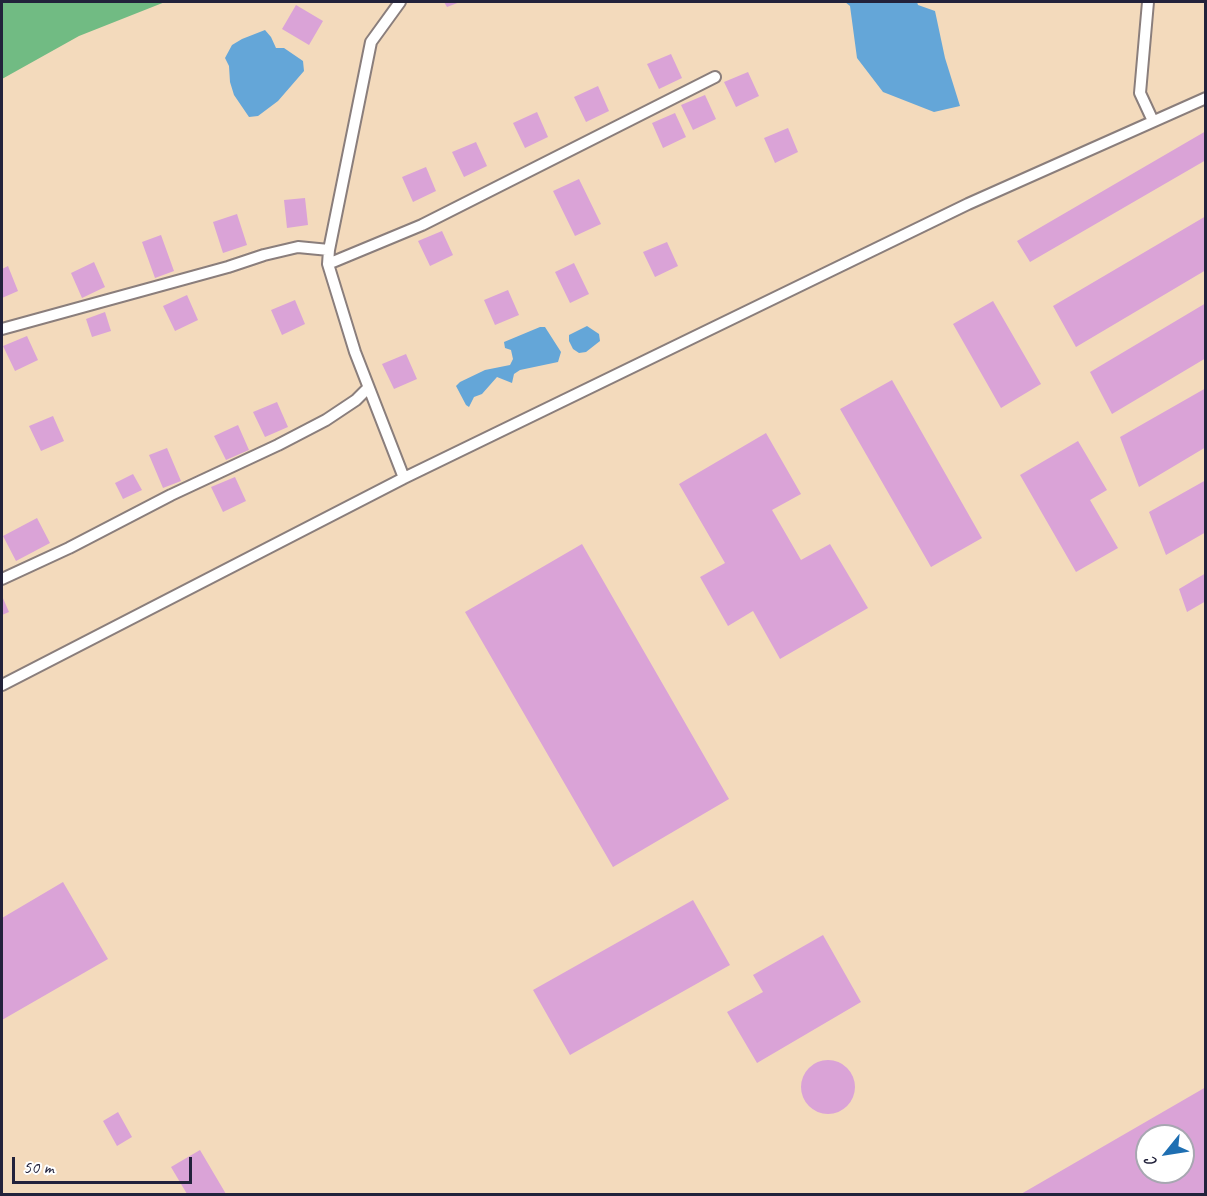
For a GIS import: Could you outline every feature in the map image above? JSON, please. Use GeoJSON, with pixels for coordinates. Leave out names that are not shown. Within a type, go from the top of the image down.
{"type":"FeatureCollection","features":[{"type":"Feature","properties":{"kind":"lane"},"geometry":{"type":"LineString","coordinates":[[400,2],[371,42],[328,250],[328,264],[355,352],[404,478]]}},
{"type":"Feature","properties":{"kind":"lane"},"geometry":{"type":"LineString","coordinates":[[1148,2],[1140,93],[1153,121]]}},
{"type":"Feature","properties":{"kind":"lane"},"geometry":{"type":"LineString","coordinates":[[328,264],[422,225],[716,77]]}},
{"type":"Feature","properties":{"kind":"lane"},"geometry":{"type":"LineString","coordinates":[[2,685],[404,478],[968,204],[1206,98]]}},
{"type":"Feature","properties":{"kind":"lane"},"geometry":{"type":"LineString","coordinates":[[2,329],[275,252],[298,247],[328,250]]}},
{"type":"Feature","properties":{"kind":"lane"},"geometry":{"type":"LineString","coordinates":[[2,579],[326,420],[356,400],[368,388]]}},
{"type":"Feature","properties":{"kind":"green space"},"geometry":{"type":"Polygon","coordinates":[[[2,2],[165,2],[79,36],[2,79],[2,2]]]}},
{"type":"Feature","properties":{"kind":"water"},"geometry":{"type":"Polygon","coordinates":[[[845,2],[917,2],[918,5],[935,11],[945,58],[960,106],[934,112],[883,92],[857,58],[850,6],[845,2]]]}},
{"type":"Feature","properties":{"kind":"water"},"geometry":{"type":"Polygon","coordinates":[[[265,30],[276,48],[284,48],[303,61],[304,71],[278,101],[258,116],[249,117],[234,95],[229,66],[225,58],[232,45],[265,30]]]}},
{"type":"Feature","properties":{"kind":"water"},"geometry":{"type":"Polygon","coordinates":[[[587,326],[599,334],[600,341],[586,352],[579,353],[573,349],[569,335],[587,326]]]}},
{"type":"Feature","properties":{"kind":"water"},"geometry":{"type":"Polygon","coordinates":[[[545,327],[561,352],[558,362],[520,370],[514,374],[512,383],[497,377],[482,394],[474,397],[469,407],[466,405],[456,386],[485,370],[510,365],[513,359],[511,350],[505,348],[504,342],[545,327]]]}},
{"type":"Feature","properties":{"kind":"building"},"geometry":{"type":"Polygon","coordinates":[[[444,2],[460,2],[447,7],[444,2]]]}},
{"type":"Feature","properties":{"kind":"building"},"geometry":{"type":"Polygon","coordinates":[[[296,5],[323,21],[309,45],[282,29],[296,5]]]}},
{"type":"Feature","properties":{"kind":"building"},"geometry":{"type":"Polygon","coordinates":[[[671,54],[682,78],[659,89],[647,64],[671,54]]]}},
{"type":"Feature","properties":{"kind":"building"},"geometry":{"type":"Polygon","coordinates":[[[748,72],[759,96],[736,107],[724,82],[748,72]]]}},
{"type":"Feature","properties":{"kind":"building"},"geometry":{"type":"Polygon","coordinates":[[[598,86],[609,111],[586,122],[574,97],[598,86]]]}},
{"type":"Feature","properties":{"kind":"building"},"geometry":{"type":"Polygon","coordinates":[[[705,95],[716,119],[693,130],[681,105],[705,95]]]}},
{"type":"Feature","properties":{"kind":"building"},"geometry":{"type":"Polygon","coordinates":[[[537,112],[548,137],[525,148],[513,123],[537,112]]]}},
{"type":"Feature","properties":{"kind":"building"},"geometry":{"type":"Polygon","coordinates":[[[675,113],[686,137],[663,148],[652,123],[675,113]]]}},
{"type":"Feature","properties":{"kind":"building"},"geometry":{"type":"Polygon","coordinates":[[[788,128],[798,152],[775,163],[764,138],[788,128]]]}},
{"type":"Feature","properties":{"kind":"building"},"geometry":{"type":"Polygon","coordinates":[[[1206,131],[1206,160],[1030,262],[1017,241],[1206,131]]]}},
{"type":"Feature","properties":{"kind":"building"},"geometry":{"type":"Polygon","coordinates":[[[476,142],[487,166],[464,177],[452,152],[476,142]]]}},
{"type":"Feature","properties":{"kind":"building"},"geometry":{"type":"Polygon","coordinates":[[[426,167],[436,191],[413,202],[402,177],[426,167]]]}},
{"type":"Feature","properties":{"kind":"building"},"geometry":{"type":"Polygon","coordinates":[[[579,179],[601,224],[575,236],[553,191],[579,179]]]}},
{"type":"Feature","properties":{"kind":"building"},"geometry":{"type":"Polygon","coordinates":[[[305,198],[308,225],[287,228],[284,200],[305,198]]]}},
{"type":"Feature","properties":{"kind":"building"},"geometry":{"type":"Polygon","coordinates":[[[237,214],[247,245],[223,253],[213,222],[237,214]]]}},
{"type":"Feature","properties":{"kind":"building"},"geometry":{"type":"Polygon","coordinates":[[[1206,216],[1206,270],[1076,347],[1053,306],[1206,216]]]}},
{"type":"Feature","properties":{"kind":"building"},"geometry":{"type":"Polygon","coordinates":[[[442,231],[453,255],[430,266],[418,241],[442,231]]]}},
{"type":"Feature","properties":{"kind":"building"},"geometry":{"type":"Polygon","coordinates":[[[161,235],[174,271],[155,278],[142,242],[161,235]]]}},
{"type":"Feature","properties":{"kind":"building"},"geometry":{"type":"Polygon","coordinates":[[[667,242],[678,266],[655,277],[643,252],[667,242]]]}},
{"type":"Feature","properties":{"kind":"building"},"geometry":{"type":"Polygon","coordinates":[[[94,262],[105,287],[82,298],[71,273],[94,262]]]}},
{"type":"Feature","properties":{"kind":"building"},"geometry":{"type":"Polygon","coordinates":[[[574,263],[589,294],[570,303],[555,272],[574,263]]]}},
{"type":"Feature","properties":{"kind":"building"},"geometry":{"type":"Polygon","coordinates":[[[8,266],[18,291],[2,298],[2,269],[8,266]]]}},
{"type":"Feature","properties":{"kind":"building"},"geometry":{"type":"Polygon","coordinates":[[[508,290],[519,315],[495,325],[484,300],[508,290]]]}},
{"type":"Feature","properties":{"kind":"building"},"geometry":{"type":"Polygon","coordinates":[[[187,295],[198,320],[175,331],[163,306],[187,295]]]}},
{"type":"Feature","properties":{"kind":"building"},"geometry":{"type":"Polygon","coordinates":[[[295,300],[305,324],[282,335],[271,310],[295,300]]]}},
{"type":"Feature","properties":{"kind":"building"},"geometry":{"type":"Polygon","coordinates":[[[993,301],[1041,384],[1001,408],[953,324],[993,301]]]}},
{"type":"Feature","properties":{"kind":"building"},"geometry":{"type":"Polygon","coordinates":[[[1206,303],[1206,358],[1112,414],[1090,372],[1206,303]]]}},
{"type":"Feature","properties":{"kind":"building"},"geometry":{"type":"Polygon","coordinates":[[[105,312],[111,331],[92,337],[86,319],[105,312]]]}},
{"type":"Feature","properties":{"kind":"building"},"geometry":{"type":"Polygon","coordinates":[[[27,336],[38,360],[15,371],[3,346],[27,336]]]}},
{"type":"Feature","properties":{"kind":"building"},"geometry":{"type":"Polygon","coordinates":[[[406,354],[417,379],[394,389],[382,364],[406,354]]]}},
{"type":"Feature","properties":{"kind":"building"},"geometry":{"type":"Polygon","coordinates":[[[892,380],[982,538],[931,567],[840,409],[892,380]]]}},
{"type":"Feature","properties":{"kind":"building"},"geometry":{"type":"Polygon","coordinates":[[[1206,388],[1206,447],[1139,487],[1120,437],[1206,388]]]}},
{"type":"Feature","properties":{"kind":"building"},"geometry":{"type":"Polygon","coordinates":[[[277,402],[288,427],[265,437],[253,412],[277,402]]]}},
{"type":"Feature","properties":{"kind":"building"},"geometry":{"type":"Polygon","coordinates":[[[53,416],[64,441],[41,451],[29,426],[53,416]]]}},
{"type":"Feature","properties":{"kind":"building"},"geometry":{"type":"Polygon","coordinates":[[[238,425],[249,450],[226,460],[214,436],[238,425]]]}},
{"type":"Feature","properties":{"kind":"building"},"geometry":{"type":"Polygon","coordinates":[[[766,433],[801,494],[772,510],[801,560],[830,544],[868,608],[780,659],[753,611],[728,626],[700,577],[725,563],[679,484],[766,433]]]}},
{"type":"Feature","properties":{"kind":"building"},"geometry":{"type":"Polygon","coordinates":[[[1078,441],[1107,490],[1090,500],[1118,548],[1076,572],[1020,475],[1078,441]]]}},
{"type":"Feature","properties":{"kind":"building"},"geometry":{"type":"Polygon","coordinates":[[[167,448],[181,481],[163,488],[149,455],[167,448]]]}},
{"type":"Feature","properties":{"kind":"building"},"geometry":{"type":"Polygon","coordinates":[[[133,474],[142,490],[123,499],[115,483],[133,474]]]}},
{"type":"Feature","properties":{"kind":"building"},"geometry":{"type":"Polygon","coordinates":[[[235,477],[246,501],[223,512],[211,487],[235,477]]]}},
{"type":"Feature","properties":{"kind":"building"},"geometry":{"type":"Polygon","coordinates":[[[1206,480],[1206,532],[1166,555],[1149,512],[1206,480]]]}},
{"type":"Feature","properties":{"kind":"building"},"geometry":{"type":"Polygon","coordinates":[[[37,518],[50,543],[16,561],[3,536],[37,518]]]}},
{"type":"Feature","properties":{"kind":"building"},"geometry":{"type":"Polygon","coordinates":[[[582,544],[729,799],[613,867],[465,612],[582,544]]]}},
{"type":"Feature","properties":{"kind":"building"},"geometry":{"type":"Polygon","coordinates":[[[1206,573],[1206,601],[1187,612],[1179,589],[1206,573]]]}},
{"type":"Feature","properties":{"kind":"building"},"geometry":{"type":"Polygon","coordinates":[[[2,596],[9,612],[2,615],[2,596]]]}},
{"type":"Feature","properties":{"kind":"building"},"geometry":{"type":"Polygon","coordinates":[[[63,882],[108,959],[2,1020],[2,918],[63,882]]]}},
{"type":"Feature","properties":{"kind":"building"},"geometry":{"type":"Polygon","coordinates":[[[693,900],[730,965],[570,1055],[533,990],[693,900]]]}},
{"type":"Feature","properties":{"kind":"building"},"geometry":{"type":"Polygon","coordinates":[[[823,935],[861,1002],[757,1063],[727,1012],[763,992],[753,975],[823,935]]]}},
{"type":"Feature","properties":{"kind":"building"},"geometry":{"type":"Polygon","coordinates":[[[823,1060],[833,1060],[843,1064],[851,1072],[855,1087],[851,1102],[843,1110],[833,1114],[823,1114],[813,1110],[805,1102],[801,1092],[801,1082],[805,1072],[813,1064],[823,1060]]]}},
{"type":"Feature","properties":{"kind":"building"},"geometry":{"type":"Polygon","coordinates":[[[1206,1087],[1206,1194],[1021,1194],[1135,1128],[1135,1184],[1195,1184],[1195,1124],[1142,1124],[1206,1087]]]}},
{"type":"Feature","properties":{"kind":"building"},"geometry":{"type":"Polygon","coordinates":[[[118,1112],[132,1137],[117,1146],[103,1121],[118,1112]]]}},
{"type":"Feature","properties":{"kind":"building"},"geometry":{"type":"Polygon","coordinates":[[[200,1150],[226,1194],[187,1194],[171,1167],[200,1150]]]}}]}
